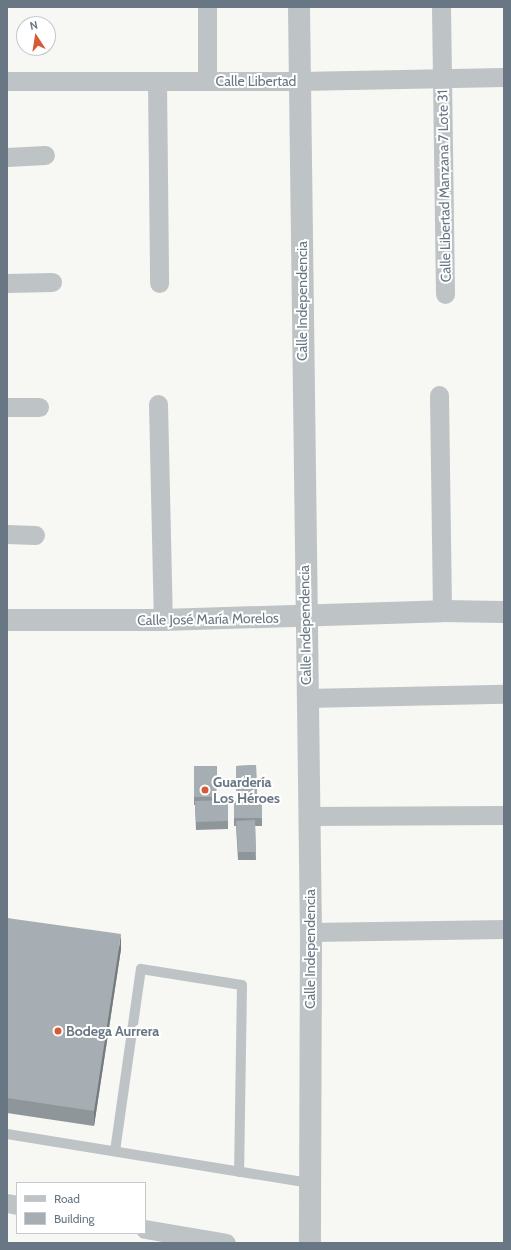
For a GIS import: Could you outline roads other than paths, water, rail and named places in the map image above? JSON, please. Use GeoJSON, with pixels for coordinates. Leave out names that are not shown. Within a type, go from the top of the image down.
{"type":"FeatureCollection","features":[{"type":"Feature","properties":{"kind":"street"},"geometry":{"type":"LineString","coordinates":[[207,7],[207,81]]}},
{"type":"Feature","properties":{"kind":"street","name":"Calle Independencia"},"geometry":{"type":"LineString","coordinates":[[299,7],[306,698],[311,932],[310,1243]]}},
{"type":"Feature","properties":{"kind":"street","name":"Calle Libertad Manzana 7 Lote 31"},"geometry":{"type":"LineString","coordinates":[[441,7],[445,294]]}},
{"type":"Feature","properties":{"kind":"street","name":"Calle Libertad"},"geometry":{"type":"LineString","coordinates":[[7,81],[300,81],[504,77]]}},
{"type":"Feature","properties":{"kind":"street"},"geometry":{"type":"LineString","coordinates":[[157,81],[159,283]]}},
{"type":"Feature","properties":{"kind":"street"},"geometry":{"type":"LineString","coordinates":[[7,157],[45,155]]}},
{"type":"Feature","properties":{"kind":"street"},"geometry":{"type":"LineString","coordinates":[[7,283],[52,282]]}},
{"type":"Feature","properties":{"kind":"street"},"geometry":{"type":"LineString","coordinates":[[439,394],[442,611]]}},
{"type":"Feature","properties":{"kind":"street"},"geometry":{"type":"LineString","coordinates":[[158,404],[163,620]]}},
{"type":"Feature","properties":{"kind":"street"},"geometry":{"type":"LineString","coordinates":[[7,407],[39,407]]}},
{"type":"Feature","properties":{"kind":"street"},"geometry":{"type":"LineString","coordinates":[[7,534],[35,535]]}},
{"type":"Feature","properties":{"kind":"street","name":"Calle José María Morelos"},"geometry":{"type":"LineString","coordinates":[[7,620],[163,620],[305,617],[442,611],[504,612]]}},
{"type":"Feature","properties":{"kind":"street"},"geometry":{"type":"LineString","coordinates":[[306,698],[504,694]]}},
{"type":"Feature","properties":{"kind":"street"},"geometry":{"type":"LineString","coordinates":[[308,816],[504,814]]}},
{"type":"Feature","properties":{"kind":"street"},"geometry":{"type":"LineString","coordinates":[[311,932],[504,929]]}},
{"type":"Feature","properties":{"kind":"street"},"geometry":{"type":"LineString","coordinates":[[146,1229],[226,1243]]}},
{"type":"Feature","properties":{"kind":"lane"},"geometry":{"type":"LineString","coordinates":[[115,1152],[141,969],[242,985],[239,1172]]}},
{"type":"Feature","properties":{"kind":"lane"},"geometry":{"type":"LineString","coordinates":[[7,1134],[309,1183]]}},
{"type":"Feature","properties":{"kind":"place","name":"Guardería Los Héroes"},"geometry":{"type":"Point","coordinates":[205,790]}},
{"type":"Feature","properties":{"kind":"place","name":"Bodega Aurrera"},"geometry":{"type":"Point","coordinates":[58,1031]}}]}
